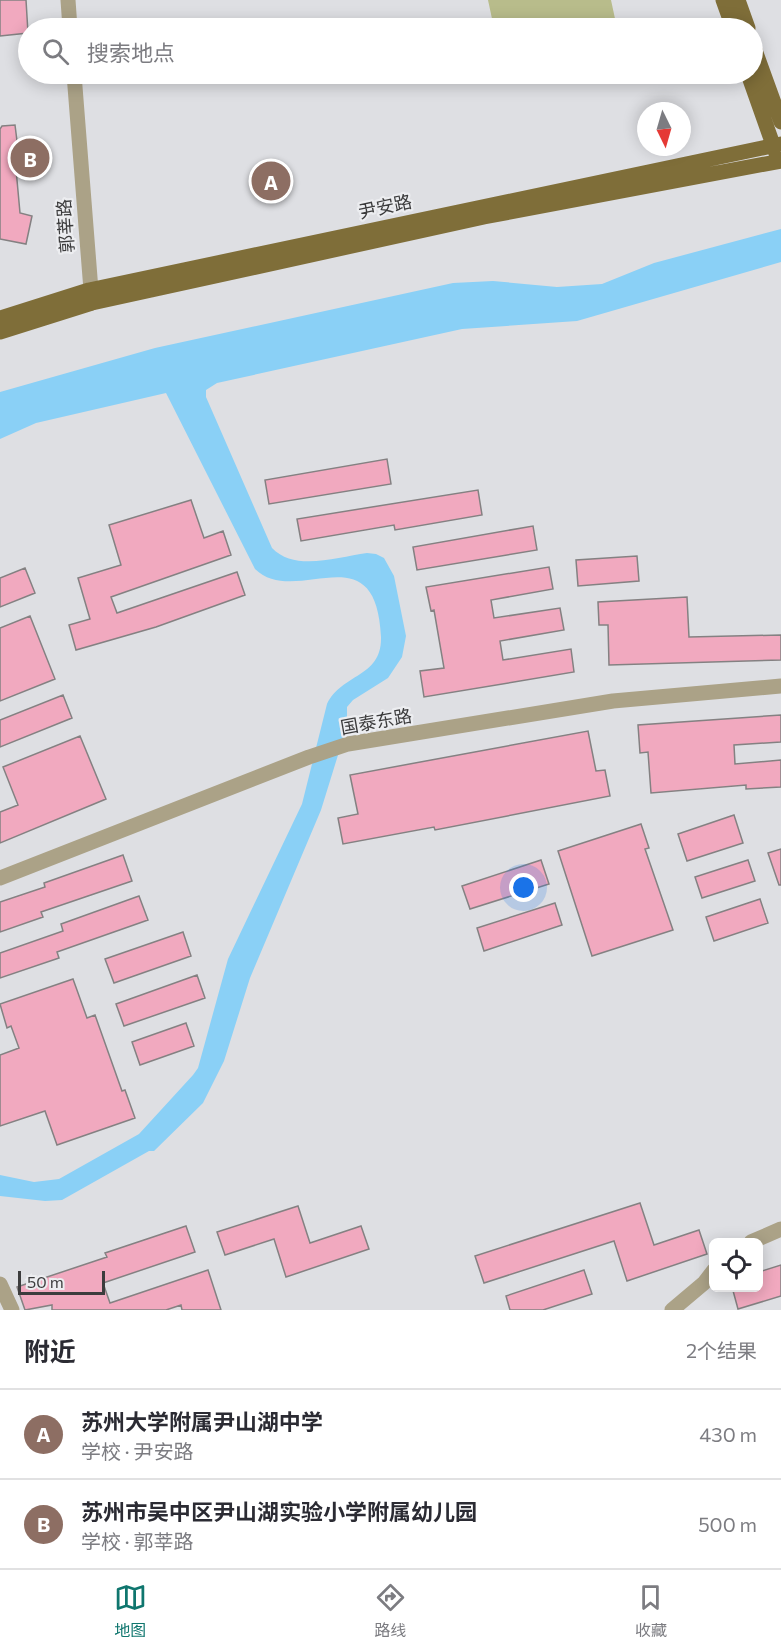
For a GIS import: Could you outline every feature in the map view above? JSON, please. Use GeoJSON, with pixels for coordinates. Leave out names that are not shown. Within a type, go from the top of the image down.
{"type":"FeatureCollection","features":[{"type":"Feature","properties":{"kind":"main road"},"geometry":{"type":"LineString","coordinates":[[723,0],[729,18]]}},
{"type":"Feature","properties":{"kind":"main road"},"geometry":{"type":"LineString","coordinates":[[738,0],[744,18]]}},
{"type":"Feature","properties":{"kind":"main road"},"geometry":{"type":"LineString","coordinates":[[763,71],[781,122]]}},
{"type":"Feature","properties":{"kind":"main road"},"geometry":{"type":"LineString","coordinates":[[752,84],[779,156]]}},
{"type":"Feature","properties":{"kind":"main road","name":"尹安路"},"geometry":{"type":"LineString","coordinates":[[0,318],[90,296],[779,156]]}},
{"type":"Feature","properties":{"kind":"main road","name":"尹安路"},"geometry":{"type":"LineString","coordinates":[[0,332],[90,296]]}},
{"type":"Feature","properties":{"kind":"street"},"geometry":{"type":"LineString","coordinates":[[68,0],[69,18]]}},
{"type":"Feature","properties":{"kind":"street","name":"郭莘路"},"geometry":{"type":"LineString","coordinates":[[75,84],[90,296]]}},
{"type":"Feature","properties":{"kind":"street","name":"国泰东路"},"geometry":{"type":"LineString","coordinates":[[0,878],[309,757],[348,744],[612,702],[781,686]]}},
{"type":"Feature","properties":{"kind":"street"},"geometry":{"type":"LineString","coordinates":[[760,1238],[781,1229]]}},
{"type":"Feature","properties":{"kind":"street"},"geometry":{"type":"LineString","coordinates":[[672,1310],[709,1276]]}},
{"type":"Feature","properties":{"kind":"street"},"geometry":{"type":"LineString","coordinates":[[0,1284],[12,1310]]}},
{"type":"Feature","properties":{"kind":"green space"},"geometry":{"type":"Polygon","coordinates":[[[488,0],[611,0],[615,18],[492,18],[488,0]]]}},
{"type":"Feature","properties":{"kind":"water"},"geometry":{"type":"Polygon","coordinates":[[[781,229],[781,262],[577,321],[462,329],[217,383],[206,390],[206,397],[272,548],[281,555],[304,561],[330,560],[367,553],[384,558],[394,576],[406,636],[402,657],[388,678],[353,700],[347,707],[347,726],[321,810],[250,978],[224,1061],[203,1103],[154,1151],[149,1151],[62,1200],[45,1201],[0,1196],[0,1175],[34,1182],[59,1179],[139,1134],[198,1068],[228,959],[302,804],[327,704],[342,686],[368,668],[375,660],[380,650],[381,637],[376,605],[365,586],[350,579],[291,581],[272,579],[255,569],[166,393],[36,423],[0,439],[0,392],[155,348],[453,283],[493,281],[557,287],[602,284],[654,263],[781,229]]]}},
{"type":"Feature","properties":{"kind":"building"},"geometry":{"type":"Polygon","coordinates":[[[0,0],[26,0],[27,18],[18,18],[18,34],[0,36],[0,0]]]}},
{"type":"Feature","properties":{"kind":"building"},"geometry":{"type":"Polygon","coordinates":[[[15,125],[19,157],[15,158],[20,213],[32,216],[26,244],[0,239],[0,129],[2,126],[15,125]]]}},
{"type":"Feature","properties":{"kind":"building"},"geometry":{"type":"Polygon","coordinates":[[[387,459],[391,484],[269,504],[265,480],[387,459]]]}},
{"type":"Feature","properties":{"kind":"building"},"geometry":{"type":"Polygon","coordinates":[[[478,490],[482,515],[395,530],[394,525],[301,541],[297,519],[478,490]]]}},
{"type":"Feature","properties":{"kind":"building"},"geometry":{"type":"Polygon","coordinates":[[[191,500],[204,538],[223,531],[231,555],[111,597],[117,613],[237,572],[245,595],[156,627],[76,650],[69,625],[90,619],[78,578],[121,565],[109,525],[191,500]]]}},
{"type":"Feature","properties":{"kind":"building"},"geometry":{"type":"Polygon","coordinates":[[[533,526],[537,550],[417,570],[413,547],[533,526]]]}},
{"type":"Feature","properties":{"kind":"building"},"geometry":{"type":"Polygon","coordinates":[[[637,556],[639,581],[578,586],[576,560],[637,556]]]}},
{"type":"Feature","properties":{"kind":"building"},"geometry":{"type":"Polygon","coordinates":[[[549,567],[553,589],[491,600],[494,618],[560,608],[564,630],[500,641],[503,660],[571,649],[574,672],[424,697],[420,671],[444,668],[434,610],[431,611],[426,587],[549,567]]]}},
{"type":"Feature","properties":{"kind":"building"},"geometry":{"type":"Polygon","coordinates":[[[25,568],[35,593],[0,607],[0,578],[25,568]]]}},
{"type":"Feature","properties":{"kind":"building"},"geometry":{"type":"Polygon","coordinates":[[[687,597],[689,637],[781,635],[781,660],[609,665],[608,625],[599,625],[598,602],[687,597]]]}},
{"type":"Feature","properties":{"kind":"building"},"geometry":{"type":"Polygon","coordinates":[[[30,616],[55,679],[0,701],[0,628],[30,616]]]}},
{"type":"Feature","properties":{"kind":"building"},"geometry":{"type":"Polygon","coordinates":[[[63,695],[72,718],[0,747],[0,720],[63,695]]]}},
{"type":"Feature","properties":{"kind":"building"},"geometry":{"type":"Polygon","coordinates":[[[781,715],[781,742],[734,745],[735,764],[781,760],[781,787],[746,789],[746,785],[651,793],[648,752],[640,753],[638,725],[781,715]]]}},
{"type":"Feature","properties":{"kind":"building"},"geometry":{"type":"Polygon","coordinates":[[[588,731],[596,771],[605,770],[610,796],[435,830],[434,827],[343,844],[338,818],[358,814],[350,775],[588,731]]]}},
{"type":"Feature","properties":{"kind":"building"},"geometry":{"type":"Polygon","coordinates":[[[80,736],[106,799],[0,843],[0,812],[18,805],[3,767],[80,736]]]}},
{"type":"Feature","properties":{"kind":"building"},"geometry":{"type":"Polygon","coordinates":[[[734,815],[743,843],[687,861],[678,834],[734,815]]]}},
{"type":"Feature","properties":{"kind":"building"},"geometry":{"type":"Polygon","coordinates":[[[641,824],[649,848],[645,849],[673,930],[592,956],[558,851],[641,824]]]}},
{"type":"Feature","properties":{"kind":"building"},"geometry":{"type":"Polygon","coordinates":[[[781,849],[781,885],[779,885],[768,853],[781,849]]]}},
{"type":"Feature","properties":{"kind":"building"},"geometry":{"type":"Polygon","coordinates":[[[123,855],[132,881],[41,912],[43,917],[0,932],[0,902],[45,887],[44,883],[123,855]]]}},
{"type":"Feature","properties":{"kind":"building"},"geometry":{"type":"Polygon","coordinates":[[[541,860],[549,884],[470,909],[462,886],[541,860]]]}},
{"type":"Feature","properties":{"kind":"building"},"geometry":{"type":"Polygon","coordinates":[[[748,860],[755,881],[702,898],[695,877],[748,860]]]}},
{"type":"Feature","properties":{"kind":"building"},"geometry":{"type":"Polygon","coordinates":[[[139,896],[148,920],[57,952],[59,958],[0,978],[0,953],[63,931],[61,924],[139,896]]]}},
{"type":"Feature","properties":{"kind":"building"},"geometry":{"type":"Polygon","coordinates":[[[760,899],[768,923],[714,941],[706,917],[760,899]]]}},
{"type":"Feature","properties":{"kind":"building"},"geometry":{"type":"Polygon","coordinates":[[[555,903],[562,925],[484,951],[477,928],[555,903]]]}},
{"type":"Feature","properties":{"kind":"building"},"geometry":{"type":"Polygon","coordinates":[[[183,932],[191,956],[114,983],[105,959],[183,932]]]}},
{"type":"Feature","properties":{"kind":"building"},"geometry":{"type":"Polygon","coordinates":[[[197,975],[205,998],[124,1026],[116,1004],[197,975]]]}},
{"type":"Feature","properties":{"kind":"building"},"geometry":{"type":"Polygon","coordinates":[[[73,979],[87,1018],[95,1015],[122,1091],[125,1090],[135,1118],[57,1145],[45,1111],[0,1126],[0,1055],[19,1048],[11,1026],[7,1028],[0,1004],[73,979]]]}},
{"type":"Feature","properties":{"kind":"building"},"geometry":{"type":"Polygon","coordinates":[[[186,1023],[194,1046],[140,1065],[132,1042],[186,1023]]]}},
{"type":"Feature","properties":{"kind":"building"},"geometry":{"type":"Polygon","coordinates":[[[640,1203],[654,1245],[699,1230],[707,1254],[627,1281],[614,1241],[484,1283],[475,1256],[640,1203]]]}},
{"type":"Feature","properties":{"kind":"building"},"geometry":{"type":"Polygon","coordinates":[[[298,1206],[310,1243],[361,1226],[369,1249],[286,1277],[274,1239],[225,1255],[217,1232],[298,1206]]]}},
{"type":"Feature","properties":{"kind":"building"},"geometry":{"type":"Polygon","coordinates":[[[186,1226],[195,1252],[103,1283],[110,1303],[208,1270],[221,1310],[182,1310],[181,1305],[166,1310],[52,1310],[52,1305],[25,1310],[17,1287],[107,1257],[105,1253],[186,1226]]]}},
{"type":"Feature","properties":{"kind":"building"},"geometry":{"type":"Polygon","coordinates":[[[781,1265],[781,1296],[738,1309],[733,1292],[763,1292],[763,1271],[781,1265]]]}},
{"type":"Feature","properties":{"kind":"building"},"geometry":{"type":"Polygon","coordinates":[[[584,1270],[592,1294],[543,1310],[510,1310],[506,1296],[584,1270]]]}},
{"type":"Feature","properties":{"kind":"place","name":"苏州市吴中区尹山湖实验小学附属幼儿园"},"geometry":{"type":"Point","coordinates":[30,158]}},
{"type":"Feature","properties":{"kind":"place","name":"苏州大学附属尹山湖中学"},"geometry":{"type":"Point","coordinates":[271,181]}}]}
